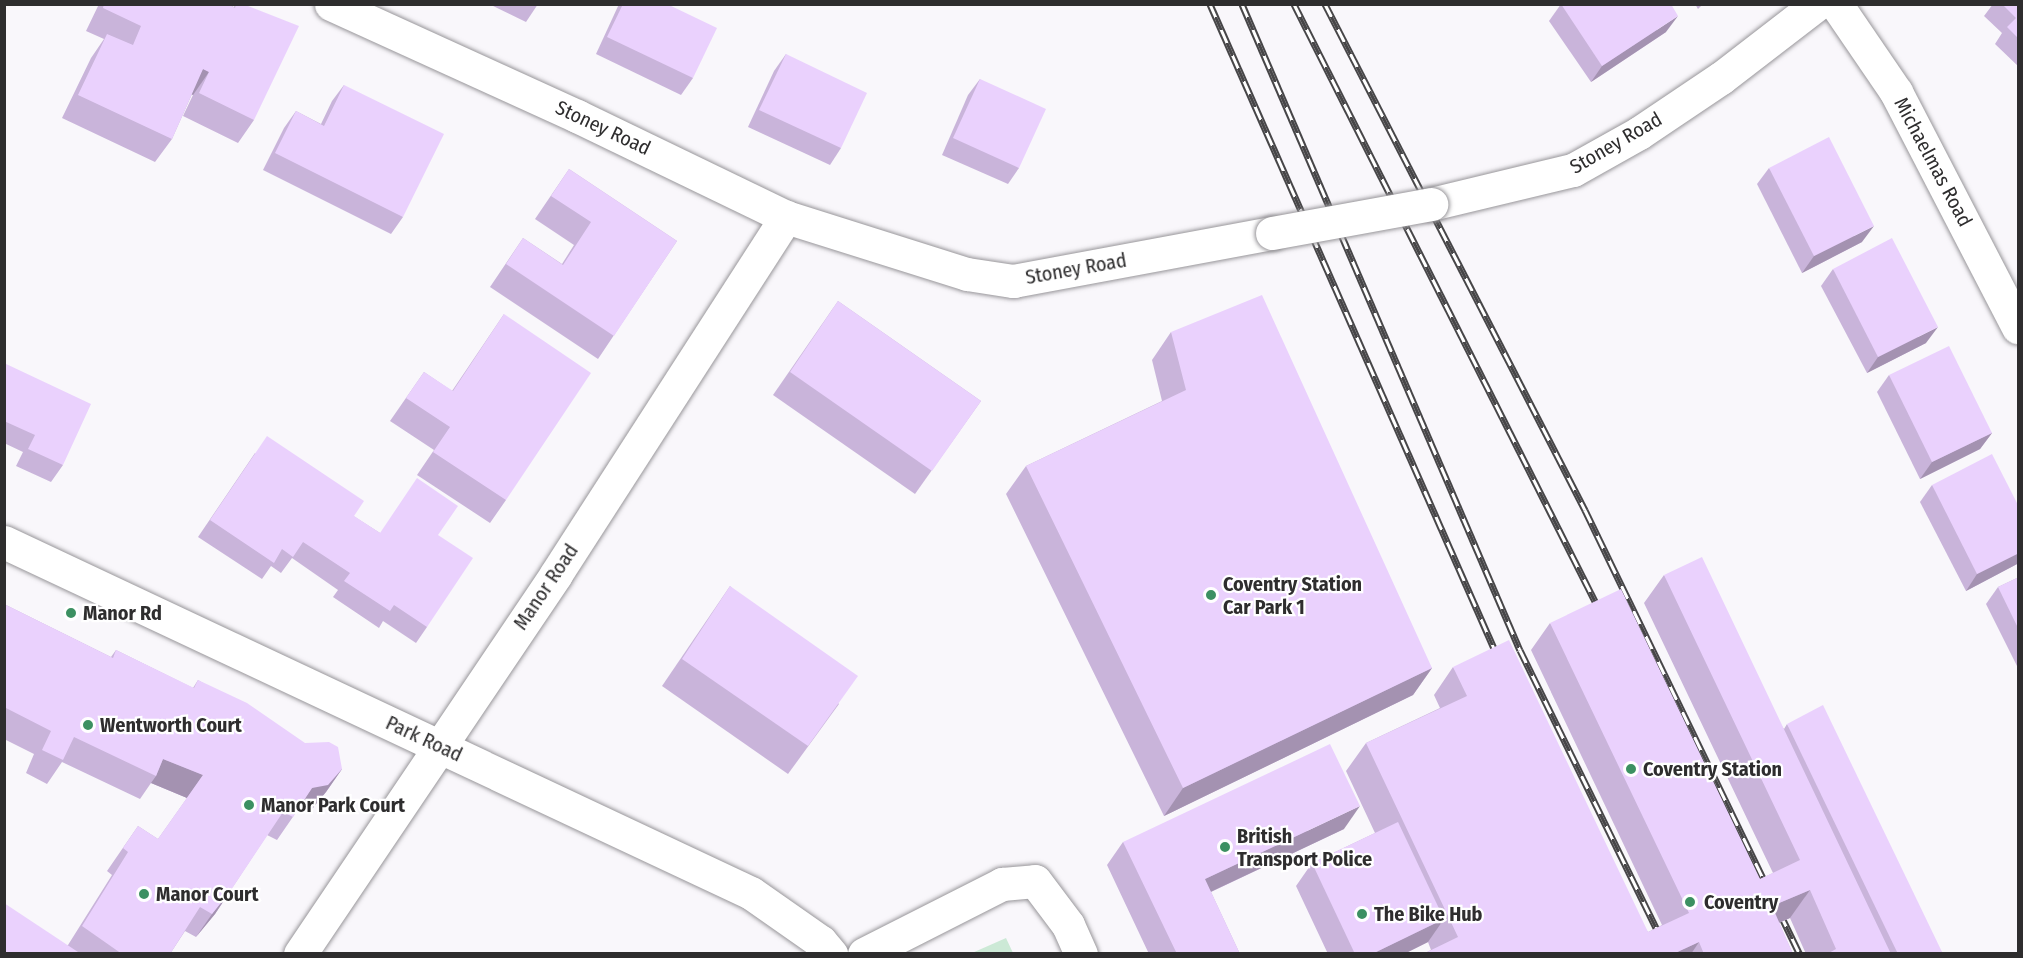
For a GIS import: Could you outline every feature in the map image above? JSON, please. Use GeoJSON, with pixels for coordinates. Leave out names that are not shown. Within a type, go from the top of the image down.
{"type":"FeatureCollection","features":[{"type":"Feature","properties":{"kind":"street","name":"Stoney Road"},"geometry":{"type":"LineString","coordinates":[[331,4],[577,116],[786,217],[967,274],[1013,281],[1431,204],[1573,170],[1639,133],[1712,84],[1817,4]]}},
{"type":"Feature","properties":{"kind":"street","name":"Michaelmas Road"},"geometry":{"type":"LineString","coordinates":[[1836,4],[1896,92],[2019,327]]}},
{"type":"Feature","properties":{"kind":"street","name":"Manor Road"},"geometry":{"type":"LineString","coordinates":[[300,954],[440,746],[786,217]]}},
{"type":"Feature","properties":{"kind":"street","name":"Park Road"},"geometry":{"type":"LineString","coordinates":[[4,542],[751,893],[821,942],[831,954]]}},
{"type":"Feature","properties":{"kind":"street"},"geometry":{"type":"LineString","coordinates":[[864,954],[1002,885],[1035,881],[1068,925],[1081,954]]}},
{"type":"Feature","properties":{"kind":"green space"},"geometry":{"type":"Polygon","coordinates":[[[1006,938],[1013,953],[972,953],[1006,938]]]}},
{"type":"Feature","properties":{"kind":"building"},"geometry":{"type":"Polygon","coordinates":[[[104,4],[228,4],[235,8],[236,4],[243,4],[299,26],[254,120],[199,93],[209,72],[203,69],[172,139],[78,95],[107,34],[133,45],[141,26],[103,8],[104,4]]]}},
{"type":"Feature","properties":{"kind":"building"},"geometry":{"type":"Polygon","coordinates":[[[623,4],[667,4],[717,28],[693,78],[607,37],[623,4]]]}},
{"type":"Feature","properties":{"kind":"building"},"geometry":{"type":"Polygon","coordinates":[[[1561,4],[1671,4],[1678,16],[1602,66],[1561,4]]]}},
{"type":"Feature","properties":{"kind":"building"},"geometry":{"type":"Polygon","coordinates":[[[2002,4],[2019,4],[2019,39],[2007,27],[2016,18],[2002,4]]]}},
{"type":"Feature","properties":{"kind":"building"},"geometry":{"type":"Polygon","coordinates":[[[786,54],[867,93],[841,148],[759,110],[786,54]]]}},
{"type":"Feature","properties":{"kind":"building"},"geometry":{"type":"Polygon","coordinates":[[[980,79],[1046,109],[1019,168],[953,138],[980,79]]]}},
{"type":"Feature","properties":{"kind":"building"},"geometry":{"type":"Polygon","coordinates":[[[344,85],[444,134],[403,217],[275,153],[296,111],[324,126],[344,85]]]}},
{"type":"Feature","properties":{"kind":"building"},"geometry":{"type":"Polygon","coordinates":[[[1829,137],[1874,226],[1814,256],[1769,168],[1829,137]]]}},
{"type":"Feature","properties":{"kind":"building"},"geometry":{"type":"Polygon","coordinates":[[[569,169],[677,241],[614,336],[506,264],[523,238],[563,265],[591,222],[551,196],[569,169]]]}},
{"type":"Feature","properties":{"kind":"building"},"geometry":{"type":"Polygon","coordinates":[[[1892,238],[1938,327],[1878,357],[1833,269],[1892,238]]]}},
{"type":"Feature","properties":{"kind":"building","name":"Coventry Station Car Park 1"},"geometry":{"type":"Polygon","coordinates":[[[1262,295],[1432,668],[1183,788],[1026,466],[1186,390],[1171,332],[1262,295]]]}},
{"type":"Feature","properties":{"kind":"building"},"geometry":{"type":"Polygon","coordinates":[[[838,301],[981,401],[932,471],[790,372],[838,301]]]}},
{"type":"Feature","properties":{"kind":"building"},"geometry":{"type":"Polygon","coordinates":[[[504,314],[591,373],[506,500],[433,452],[450,427],[406,398],[424,372],[453,391],[504,314]]]}},
{"type":"Feature","properties":{"kind":"building"},"geometry":{"type":"Polygon","coordinates":[[[1949,346],[1992,433],[1932,462],[1889,375],[1949,346]]]}},
{"type":"Feature","properties":{"kind":"building"},"geometry":{"type":"Polygon","coordinates":[[[4,363],[91,404],[63,465],[28,449],[35,435],[4,421],[4,363]]]}},
{"type":"Feature","properties":{"kind":"building"},"geometry":{"type":"Polygon","coordinates":[[[267,436],[364,501],[354,516],[380,533],[417,478],[458,506],[438,535],[473,558],[427,627],[394,605],[390,611],[344,581],[350,573],[303,542],[293,557],[282,549],[274,563],[210,520],[267,436]]]}},
{"type":"Feature","properties":{"kind":"building"},"geometry":{"type":"Polygon","coordinates":[[[1992,454],[2019,507],[2019,553],[1977,574],[1932,485],[1992,454]]]}},
{"type":"Feature","properties":{"kind":"building"},"geometry":{"type":"Polygon","coordinates":[[[1702,557],[1891,954],[1827,954],[1836,949],[1810,890],[1772,906],[1793,954],[1704,954],[1699,942],[1673,954],[1423,954],[1458,937],[1366,743],[1467,696],[1453,667],[1509,640],[1648,932],[1689,913],[1550,623],[1621,589],[1760,879],[1800,860],[1664,575],[1702,557]]]}},
{"type":"Feature","properties":{"kind":"building"},"geometry":{"type":"Polygon","coordinates":[[[2019,577],[2019,630],[1998,587],[2019,577]]]}},
{"type":"Feature","properties":{"kind":"building"},"geometry":{"type":"Polygon","coordinates":[[[730,586],[858,676],[808,746],[682,659],[730,586]]]}},
{"type":"Feature","properties":{"kind":"building"},"geometry":{"type":"Polygon","coordinates":[[[4,604],[113,658],[116,650],[194,688],[198,680],[247,703],[305,743],[329,742],[338,747],[342,769],[328,785],[312,788],[293,817],[283,812],[231,890],[212,914],[200,907],[170,954],[122,954],[82,926],[128,852],[123,848],[138,826],[158,839],[203,775],[163,759],[156,776],[74,737],[63,760],[42,750],[51,731],[4,707],[4,604]]]}},
{"type":"Feature","properties":{"kind":"building"},"geometry":{"type":"Polygon","coordinates":[[[1823,705],[1943,954],[1898,954],[1787,724],[1823,705]]]}},
{"type":"Feature","properties":{"kind":"building","name":"British Transport Police"},"geometry":{"type":"Polygon","coordinates":[[[1330,744],[1360,806],[1205,879],[1240,954],[1177,954],[1123,842],[1330,744]]]}},
{"type":"Feature","properties":{"kind":"building","name":"The Bike Hub"},"geometry":{"type":"Polygon","coordinates":[[[1398,822],[1444,919],[1372,954],[1355,954],[1312,863],[1398,822]]]}},
{"type":"Feature","properties":{"kind":"building"},"geometry":{"type":"Polygon","coordinates":[[[4,903],[81,954],[4,954],[4,903]]]}},
{"type":"Feature","properties":{"kind":"railway"},"geometry":{"type":"LineString","coordinates":[[1210,4],[1501,664]]}},
{"type":"Feature","properties":{"kind":"railway"},"geometry":{"type":"LineString","coordinates":[[1242,4],[1520,650],[1669,954]]}},
{"type":"Feature","properties":{"kind":"railway"},"geometry":{"type":"LineString","coordinates":[[1294,4],[1602,615]]}},
{"type":"Feature","properties":{"kind":"railway"},"geometry":{"type":"LineString","coordinates":[[1325,4],[1585,510],[1800,954]]}},
{"type":"Feature","properties":{"kind":"place","name":"Coventry Station Car Park 1"},"geometry":{"type":"Point","coordinates":[1211,595]}},
{"type":"Feature","properties":{"kind":"place","name":"Manor Rd"},"geometry":{"type":"Point","coordinates":[71,613]}},
{"type":"Feature","properties":{"kind":"place","name":"Wentworth Court"},"geometry":{"type":"Point","coordinates":[88,725]}},
{"type":"Feature","properties":{"kind":"place","name":"Coventry Station"},"geometry":{"type":"Point","coordinates":[1631,769]}},
{"type":"Feature","properties":{"kind":"place","name":"Manor Park Court"},"geometry":{"type":"Point","coordinates":[249,805]}},
{"type":"Feature","properties":{"kind":"place","name":"British Transport Police"},"geometry":{"type":"Point","coordinates":[1225,847]}},
{"type":"Feature","properties":{"kind":"place","name":"Manor Court"},"geometry":{"type":"Point","coordinates":[144,894]}},
{"type":"Feature","properties":{"kind":"place","name":"Coventry"},"geometry":{"type":"Point","coordinates":[1690,902]}},
{"type":"Feature","properties":{"kind":"place","name":"The Bike Hub"},"geometry":{"type":"Point","coordinates":[1362,914]}}]}
